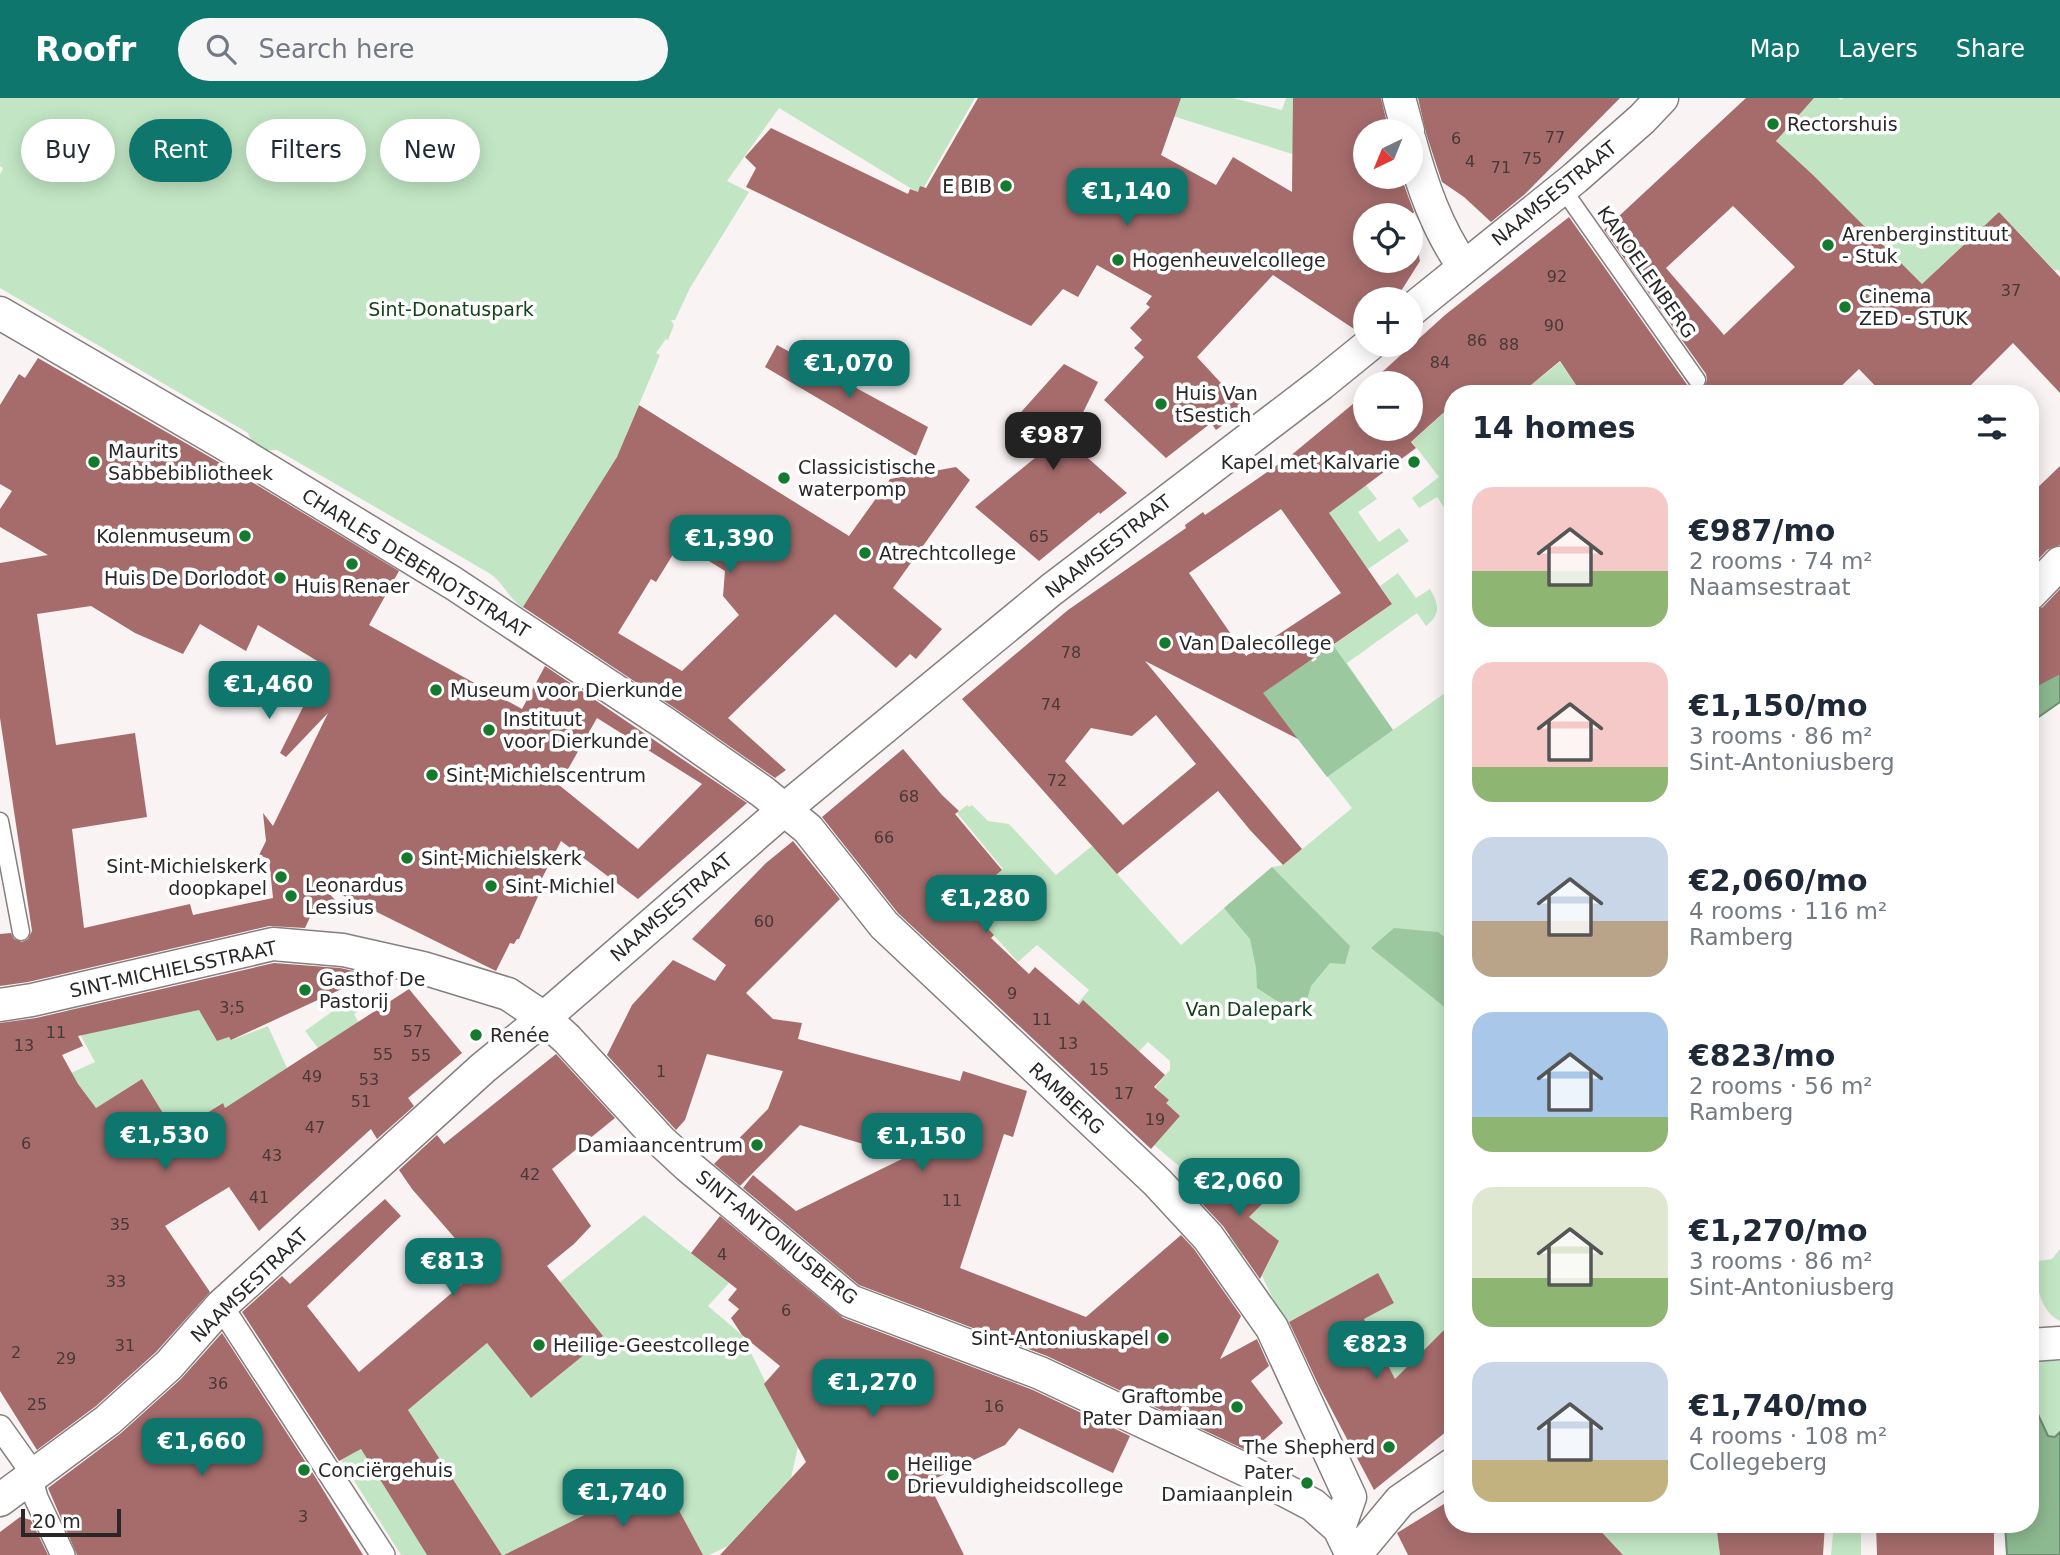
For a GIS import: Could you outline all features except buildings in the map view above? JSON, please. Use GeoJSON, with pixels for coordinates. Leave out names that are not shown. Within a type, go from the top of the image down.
{"type":"FeatureCollection","features":[{"type":"Feature","properties":{"kind":"street"},"geometry":{"type":"LineString","coordinates":[[1399,98],[1405,119]]}},
{"type":"Feature","properties":{"kind":"street","name":"NAAMSESTRAAT"},"geometry":{"type":"LineString","coordinates":[[1423,300],[1562,188],[1642,119],[1662,98]]}},
{"type":"Feature","properties":{"kind":"street"},"geometry":{"type":"LineString","coordinates":[[1423,189],[1451,249],[1464,267]]}},
{"type":"Feature","properties":{"kind":"street","name":"CHARLES DEBERIOTSTRAAT"},"geometry":{"type":"LineString","coordinates":[[0,313],[223,443],[453,583],[666,724],[785,809]]}},
{"type":"Feature","properties":{"kind":"street","name":"NAAMSESTRAAT"},"geometry":{"type":"LineString","coordinates":[[0,1500],[108,1420],[169,1365],[221,1306],[483,1068],[785,809],[1051,590],[1354,357]]}},
{"type":"Feature","properties":{"kind":"street"},"geometry":{"type":"LineString","coordinates":[[2039,585],[2060,563]]}},
{"type":"Feature","properties":{"kind":"street","name":"RAMBERG"},"geometry":{"type":"LineString","coordinates":[[785,809],[808,829],[884,925],[1157,1182],[1208,1237],[1272,1328],[1350,1497],[1349,1546]]}},
{"type":"Feature","properties":{"kind":"street","name":"SINT-MICHIELSSTRAAT"},"geometry":{"type":"LineString","coordinates":[[0,1004],[30,992],[273,944],[343,950],[423,968],[508,994],[544,1018]]}},
{"type":"Feature","properties":{"kind":"street","name":"SINT-ANTONIUSBERG"},"geometry":{"type":"LineString","coordinates":[[544,1018],[567,1039],[661,1141],[850,1301],[1040,1373],[1248,1471],[1313,1505],[1349,1546]]}},
{"type":"Feature","properties":{"kind":"street"},"geometry":{"type":"LineString","coordinates":[[221,1306],[383,1555]]}},
{"type":"Feature","properties":{"kind":"street"},"geometry":{"type":"LineString","coordinates":[[0,1427],[27,1465],[36,1498],[63,1555]]}},
{"type":"Feature","properties":{"kind":"street"},"geometry":{"type":"LineString","coordinates":[[1349,1546],[1400,1502],[1444,1471]]}},
{"type":"Feature","properties":{"kind":"lane","name":"KANOELENBERG"},"geometry":{"type":"LineString","coordinates":[[1562,188],[1698,380]]}},
{"type":"Feature","properties":{"kind":"lane"},"geometry":{"type":"LineString","coordinates":[[0,821],[21,932]]}},
{"type":"Feature","properties":{"kind":"green space","name":"Sint-Donatuspark"},"geometry":{"type":"Polygon","coordinates":[[[0,98],[975,98],[920,194],[779,108],[727,181],[749,192],[690,288],[675,320],[671,320],[674,325],[668,340],[666,339],[656,353],[660,355],[626,435],[630,437],[523,608],[489,573],[277,450],[258,448],[248,433],[0,288],[0,175],[3,168],[0,166],[0,98]]]}},
{"type":"Feature","properties":{"kind":"green space"},"geometry":{"type":"Polygon","coordinates":[[[1157,98],[1232,98],[1282,110],[1286,98],[1319,98],[1292,154],[1154,110],[1157,98]]]}},
{"type":"Feature","properties":{"kind":"green space"},"geometry":{"type":"Polygon","coordinates":[[[1814,98],[2060,98],[2060,272],[2057,269],[2055,271],[1999,212],[1922,284],[1776,141],[1814,98]]]}},
{"type":"Feature","properties":{"kind":"green space"},"geometry":{"type":"Polygon","coordinates":[[[1560,362],[1576,385],[1531,385],[1560,362]]]}},
{"type":"Feature","properties":{"kind":"green space"},"geometry":{"type":"Polygon","coordinates":[[[1444,413],[1444,507],[1437,497],[1419,508],[1412,498],[1439,477],[1412,442],[1423,441],[1423,432],[1444,413]]]}},
{"type":"Feature","properties":{"kind":"green space"},"geometry":{"type":"Polygon","coordinates":[[[1366,485],[1377,499],[1358,512],[1379,542],[1399,528],[1409,541],[1368,569],[1310,487],[1366,485]]]}},
{"type":"Feature","properties":{"kind":"green space","name":"Van Dalepark"},"geometry":{"type":"Polygon","coordinates":[[[1398,573],[1416,598],[1430,589],[1437,604],[1436,613],[1426,626],[1417,613],[1347,663],[1393,730],[1444,694],[1444,1330],[1412,1362],[1398,1385],[1364,1319],[1394,1303],[1378,1274],[1285,1324],[1262,1276],[1279,1241],[1265,1230],[1242,1256],[1224,1241],[1264,1202],[1223,1167],[1187,1202],[1177,1191],[1179,1166],[1154,1145],[1180,1116],[1156,1089],[1170,1070],[1170,1061],[1148,1042],[1125,1066],[1069,1013],[1089,990],[1037,945],[1018,962],[978,918],[947,920],[1003,869],[957,813],[967,805],[972,805],[988,821],[1009,824],[1056,875],[1092,846],[1181,945],[1272,867],[1283,865],[1352,808],[1260,690],[1267,690],[1311,660],[1313,662],[1316,657],[1392,604],[1380,586],[1398,573]]]}},
{"type":"Feature","properties":{"kind":"green space"},"geometry":{"type":"Polygon","coordinates":[[[185,985],[217,1041],[229,1037],[232,1040],[268,1026],[287,1068],[230,1115],[222,1103],[166,1151],[143,1081],[137,1082],[96,1108],[62,1077],[95,1062],[67,1010],[185,985]]]}},
{"type":"Feature","properties":{"kind":"green space"},"geometry":{"type":"Polygon","coordinates":[[[328,1002],[363,1009],[354,1014],[366,1037],[324,1056],[305,1031],[333,1011],[328,1002]]]}},
{"type":"Feature","properties":{"kind":"green space"},"geometry":{"type":"Polygon","coordinates":[[[644,1215],[729,1283],[708,1306],[742,1335],[798,1447],[791,1478],[728,1546],[709,1555],[502,1555],[408,1410],[487,1343],[531,1398],[590,1350],[602,1336],[559,1283],[644,1215]]]}},
{"type":"Feature","properties":{"kind":"green space"},"geometry":{"type":"Polygon","coordinates":[[[2060,1249],[2060,1321],[2047,1311],[2039,1290],[2039,1261],[2052,1259],[2060,1249]]]}},
{"type":"Feature","properties":{"kind":"green space"},"geometry":{"type":"Polygon","coordinates":[[[2039,1360],[2060,1361],[2060,1432],[2055,1437],[2048,1436],[2039,1420],[2039,1360]]]}},
{"type":"Feature","properties":{"kind":"green space"},"geometry":{"type":"Polygon","coordinates":[[[361,1449],[427,1555],[401,1555],[341,1460],[361,1449]]]}},
{"type":"Feature","properties":{"kind":"green space"},"geometry":{"type":"Polygon","coordinates":[[[1602,1533],[1717,1533],[1720,1555],[1623,1555],[1602,1533]]]}},
{"type":"Feature","properties":{"kind":"green space"},"geometry":{"type":"Polygon","coordinates":[[[1833,1533],[1861,1533],[1861,1555],[1831,1555],[1833,1533]]]}},
{"type":"Feature","properties":{"kind":"shaded area"},"geometry":{"type":"Polygon","coordinates":[[[1333,645],[1393,730],[1327,777],[1260,690],[1267,690],[1311,660],[1313,662],[1333,645]]]}},
{"type":"Feature","properties":{"kind":"shaded area"},"geometry":{"type":"Polygon","coordinates":[[[2060,673],[2060,702],[2039,717],[2039,684],[2060,673]]]}},
{"type":"Feature","properties":{"kind":"shaded area"},"geometry":{"type":"Polygon","coordinates":[[[1272,867],[1350,946],[1345,964],[1330,963],[1311,986],[1302,1017],[1257,988],[1250,939],[1224,908],[1272,867]]]}},
{"type":"Feature","properties":{"kind":"shaded area"},"geometry":{"type":"Polygon","coordinates":[[[1394,928],[1438,932],[1444,937],[1444,1007],[1371,948],[1394,928]]]}},
{"type":"Feature","properties":{"kind":"shaded area"},"geometry":{"type":"Polygon","coordinates":[[[2039,1416],[2048,1436],[2055,1437],[2060,1432],[2060,1555],[2007,1555],[2006,1533],[2039,1533],[2039,1416]]]}},
{"type":"Feature","properties":{"kind":"place","name":"Rectorshuis"},"geometry":{"type":"Point","coordinates":[1773,124]}},
{"type":"Feature","properties":{"kind":"place","name":"E BIB"},"geometry":{"type":"Point","coordinates":[1006,186]}},
{"type":"Feature","properties":{"kind":"place","name":"Arenberginstituut - Stuk"},"geometry":{"type":"Point","coordinates":[1828,245]}},
{"type":"Feature","properties":{"kind":"place","name":"Hogenheuvelcollege"},"geometry":{"type":"Point","coordinates":[1118,260]}},
{"type":"Feature","properties":{"kind":"place","name":"Cinema ZED - STUK"},"geometry":{"type":"Point","coordinates":[1845,307]}},
{"type":"Feature","properties":{"kind":"place","name":"Huis Van tSestich"},"geometry":{"type":"Point","coordinates":[1161,404]}},
{"type":"Feature","properties":{"kind":"place","name":"Maurits Sabbebibliotheek"},"geometry":{"type":"Point","coordinates":[94,462]}},
{"type":"Feature","properties":{"kind":"place","name":"Kapel met Kalvarie"},"geometry":{"type":"Point","coordinates":[1414,462]}},
{"type":"Feature","properties":{"kind":"place","name":"Classicistische waterpomp"},"geometry":{"type":"Point","coordinates":[784,478]}},
{"type":"Feature","properties":{"kind":"place","name":"Kolenmuseum"},"geometry":{"type":"Point","coordinates":[245,536]}},
{"type":"Feature","properties":{"kind":"place","name":"Atrechtcollege"},"geometry":{"type":"Point","coordinates":[865,553]}},
{"type":"Feature","properties":{"kind":"place","name":"Huis Renaer"},"geometry":{"type":"Point","coordinates":[352,564]}},
{"type":"Feature","properties":{"kind":"place","name":"Huis De Dorlodot"},"geometry":{"type":"Point","coordinates":[280,578]}},
{"type":"Feature","properties":{"kind":"place","name":"Van Dalecollege"},"geometry":{"type":"Point","coordinates":[1165,643]}},
{"type":"Feature","properties":{"kind":"place","name":"Museum voor Dierkunde"},"geometry":{"type":"Point","coordinates":[436,690]}},
{"type":"Feature","properties":{"kind":"place","name":"Instituut voor Dierkunde"},"geometry":{"type":"Point","coordinates":[489,730]}},
{"type":"Feature","properties":{"kind":"place","name":"Sint-Michielscentrum"},"geometry":{"type":"Point","coordinates":[432,775]}},
{"type":"Feature","properties":{"kind":"place","name":"Sint-Michielskerk"},"geometry":{"type":"Point","coordinates":[407,858]}},
{"type":"Feature","properties":{"kind":"place","name":"Sint-Michielskerk doopkapel"},"geometry":{"type":"Point","coordinates":[281,877]}},
{"type":"Feature","properties":{"kind":"place","name":"Sint-Michiel"},"geometry":{"type":"Point","coordinates":[491,886]}},
{"type":"Feature","properties":{"kind":"place","name":"Leonardus Lessius"},"geometry":{"type":"Point","coordinates":[291,896]}},
{"type":"Feature","properties":{"kind":"place","name":"Gasthof De Pastorij"},"geometry":{"type":"Point","coordinates":[305,990]}},
{"type":"Feature","properties":{"kind":"place","name":"Renée"},"geometry":{"type":"Point","coordinates":[476,1035]}},
{"type":"Feature","properties":{"kind":"place","name":"Damiaancentrum"},"geometry":{"type":"Point","coordinates":[757,1145]}},
{"type":"Feature","properties":{"kind":"place","name":"Sint-Antoniuskapel"},"geometry":{"type":"Point","coordinates":[1163,1338]}},
{"type":"Feature","properties":{"kind":"place","name":"Heilige-Geestcollege"},"geometry":{"type":"Point","coordinates":[539,1345]}},
{"type":"Feature","properties":{"kind":"place","name":"Graftombe Pater Damiaan"},"geometry":{"type":"Point","coordinates":[1237,1407]}},
{"type":"Feature","properties":{"kind":"place","name":"The Shepherd"},"geometry":{"type":"Point","coordinates":[1389,1447]}},
{"type":"Feature","properties":{"kind":"place","name":"Conciërgehuis"},"geometry":{"type":"Point","coordinates":[304,1470]}},
{"type":"Feature","properties":{"kind":"place","name":"Heilige Drievuldigheidscollege"},"geometry":{"type":"Point","coordinates":[893,1475]}},
{"type":"Feature","properties":{"kind":"place","name":"Pater Damiaanplein"},"geometry":{"type":"Point","coordinates":[1307,1483]}}]}
